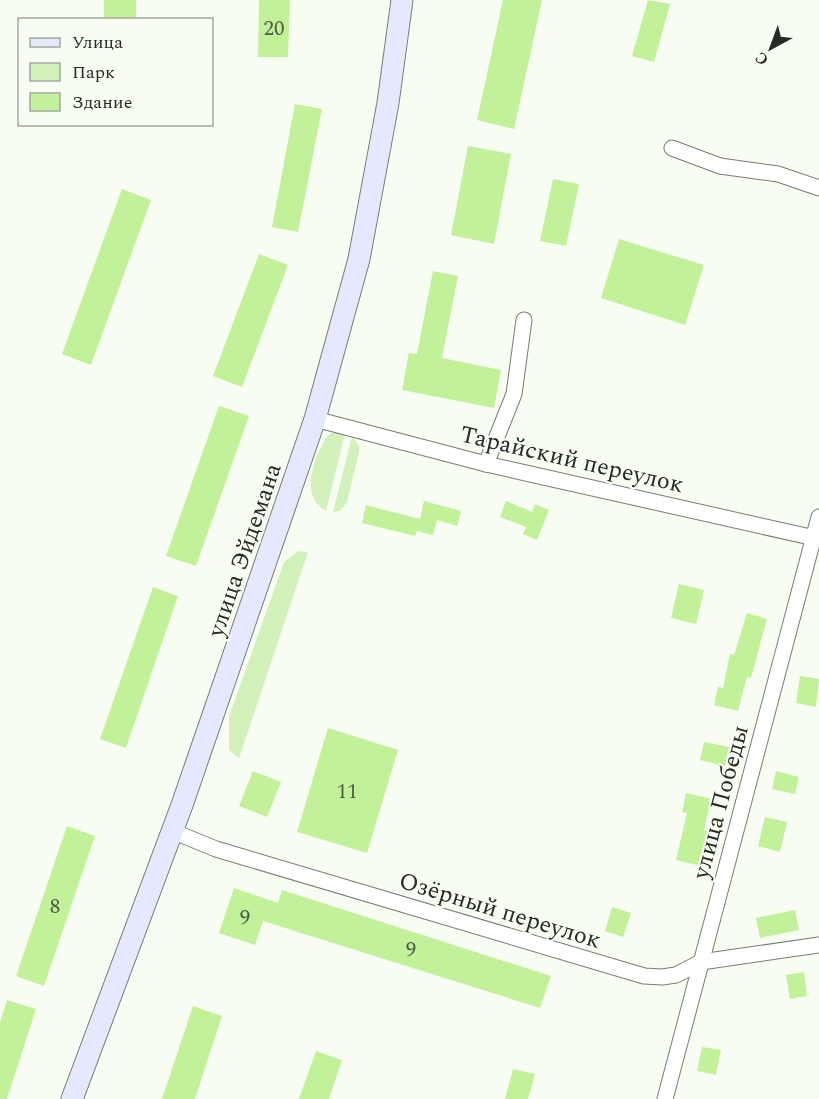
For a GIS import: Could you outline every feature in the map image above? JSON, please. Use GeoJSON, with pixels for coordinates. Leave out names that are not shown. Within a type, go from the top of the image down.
{"type":"FeatureCollection","features":[{"type":"Feature","properties":{"kind":"main road","name":"улица Эйдемана"},"geometry":{"type":"LineString","coordinates":[[72,1099],[172,831],[315,419],[358,259],[388,103],[402,0]]}},
{"type":"Feature","properties":{"kind":"street"},"geometry":{"type":"LineString","coordinates":[[672,147],[720,166],[778,174],[819,188]]}},
{"type":"Feature","properties":{"kind":"street"},"geometry":{"type":"LineString","coordinates":[[486,464],[514,394],[525,320]]}},
{"type":"Feature","properties":{"kind":"street","name":"Тарайский переулок"},"geometry":{"type":"LineString","coordinates":[[315,419],[486,464],[816,538]]}},
{"type":"Feature","properties":{"kind":"street","name":"улица Победы"},"geometry":{"type":"LineString","coordinates":[[665,1099],[816,538],[819,517]]}},
{"type":"Feature","properties":{"kind":"street","name":"Озёрный переулок"},"geometry":{"type":"LineString","coordinates":[[172,831],[216,849],[644,976],[676,975],[701,962],[819,945]]}},
{"type":"Feature","properties":{"kind":"green space"},"geometry":{"type":"Polygon","coordinates":[[[334,432],[345,434],[326,511],[313,496],[312,475],[323,443],[328,435],[334,432]]]}},
{"type":"Feature","properties":{"kind":"green space"},"geometry":{"type":"Polygon","coordinates":[[[352,437],[359,446],[359,452],[347,502],[340,511],[333,512],[352,437]]]}},
{"type":"Feature","properties":{"kind":"green space"},"geometry":{"type":"Polygon","coordinates":[[[298,551],[308,552],[239,758],[229,750],[229,717],[284,562],[298,551]]]}},
{"type":"Feature","properties":{"kind":"building"},"geometry":{"type":"Polygon","coordinates":[[[104,0],[136,0],[136,18],[104,18],[104,0]]]}},
{"type":"Feature","properties":{"kind":"building"},"geometry":{"type":"Polygon","coordinates":[[[259,0],[290,0],[288,57],[258,57],[259,0]]]}},
{"type":"Feature","properties":{"kind":"building"},"geometry":{"type":"Polygon","coordinates":[[[503,0],[542,0],[514,129],[477,120],[503,0]]]}},
{"type":"Feature","properties":{"kind":"building"},"geometry":{"type":"Polygon","coordinates":[[[648,0],[670,4],[654,62],[632,56],[648,0]]]}},
{"type":"Feature","properties":{"kind":"building"},"geometry":{"type":"Polygon","coordinates":[[[295,104],[322,109],[298,232],[272,227],[295,104]]]}},
{"type":"Feature","properties":{"kind":"building"},"geometry":{"type":"Polygon","coordinates":[[[468,146],[511,154],[494,244],[451,235],[468,146]]]}},
{"type":"Feature","properties":{"kind":"building"},"geometry":{"type":"Polygon","coordinates":[[[553,179],[579,184],[566,246],[540,241],[553,179]]]}},
{"type":"Feature","properties":{"kind":"building"},"geometry":{"type":"Polygon","coordinates":[[[122,189],[151,200],[91,365],[62,354],[122,189]]]}},
{"type":"Feature","properties":{"kind":"building"},"geometry":{"type":"Polygon","coordinates":[[[619,239],[704,265],[685,325],[601,298],[619,239]]]}},
{"type":"Feature","properties":{"kind":"building"},"geometry":{"type":"Polygon","coordinates":[[[259,254],[288,265],[242,387],[213,376],[259,254]]]}},
{"type":"Feature","properties":{"kind":"building"},"geometry":{"type":"Polygon","coordinates":[[[433,271],[458,276],[442,358],[501,370],[494,408],[402,390],[409,353],[417,354],[433,271]]]}},
{"type":"Feature","properties":{"kind":"building"},"geometry":{"type":"Polygon","coordinates":[[[219,406],[249,416],[196,566],[166,556],[219,406]]]}},
{"type":"Feature","properties":{"kind":"building"},"geometry":{"type":"Polygon","coordinates":[[[424,501],[461,511],[457,526],[437,520],[433,535],[417,531],[415,536],[362,523],[366,505],[420,519],[424,501]]]}},
{"type":"Feature","properties":{"kind":"building"},"geometry":{"type":"Polygon","coordinates":[[[506,501],[532,512],[535,504],[549,510],[537,540],[523,534],[526,527],[500,517],[506,501]]]}},
{"type":"Feature","properties":{"kind":"building"},"geometry":{"type":"Polygon","coordinates":[[[679,584],[704,590],[696,624],[671,618],[679,584]]]}},
{"type":"Feature","properties":{"kind":"building"},"geometry":{"type":"Polygon","coordinates":[[[153,587],[178,596],[126,748],[100,739],[153,587]]]}},
{"type":"Feature","properties":{"kind":"building"},"geometry":{"type":"Polygon","coordinates":[[[747,613],[767,619],[751,678],[747,677],[738,711],[714,705],[718,687],[723,688],[730,654],[734,655],[747,613]]]}},
{"type":"Feature","properties":{"kind":"building"},"geometry":{"type":"Polygon","coordinates":[[[800,676],[819,679],[816,707],[796,703],[800,676]]]}},
{"type":"Feature","properties":{"kind":"building"},"geometry":{"type":"Polygon","coordinates":[[[328,728],[398,750],[367,853],[297,832],[328,728]]]}},
{"type":"Feature","properties":{"kind":"building"},"geometry":{"type":"Polygon","coordinates":[[[704,742],[729,747],[725,766],[700,760],[704,742]]]}},
{"type":"Feature","properties":{"kind":"building"},"geometry":{"type":"Polygon","coordinates":[[[253,771],[281,782],[267,817],[239,806],[253,771]]]}},
{"type":"Feature","properties":{"kind":"building"},"geometry":{"type":"Polygon","coordinates":[[[776,771],[799,777],[795,794],[772,789],[776,771]]]}},
{"type":"Feature","properties":{"kind":"building"},"geometry":{"type":"Polygon","coordinates":[[[686,793],[711,799],[704,830],[709,831],[701,866],[676,860],[687,813],[682,812],[686,793]]]}},
{"type":"Feature","properties":{"kind":"building"},"geometry":{"type":"Polygon","coordinates":[[[765,817],[787,822],[780,852],[758,846],[765,817]]]}},
{"type":"Feature","properties":{"kind":"building"},"geometry":{"type":"Polygon","coordinates":[[[67,826],[95,836],[44,986],[16,976],[67,826]]]}},
{"type":"Feature","properties":{"kind":"building"},"geometry":{"type":"Polygon","coordinates":[[[234,888],[278,903],[282,890],[551,976],[540,1008],[263,921],[255,945],[219,933],[234,888]]]}},
{"type":"Feature","properties":{"kind":"building"},"geometry":{"type":"Polygon","coordinates":[[[612,907],[631,913],[623,937],[605,931],[612,907]]]}},
{"type":"Feature","properties":{"kind":"building"},"geometry":{"type":"Polygon","coordinates":[[[795,910],[799,930],[760,938],[756,918],[795,910]]]}},
{"type":"Feature","properties":{"kind":"building"},"geometry":{"type":"Polygon","coordinates":[[[804,972],[807,996],[790,999],[786,975],[804,972]]]}},
{"type":"Feature","properties":{"kind":"building"},"geometry":{"type":"Polygon","coordinates":[[[7,1000],[36,1009],[7,1099],[0,1099],[0,1023],[7,1000]]]}},
{"type":"Feature","properties":{"kind":"building"},"geometry":{"type":"Polygon","coordinates":[[[193,1006],[222,1016],[195,1099],[162,1099],[193,1006]]]}},
{"type":"Feature","properties":{"kind":"building"},"geometry":{"type":"Polygon","coordinates":[[[702,1047],[721,1050],[716,1075],[697,1071],[702,1047]]]}},
{"type":"Feature","properties":{"kind":"building"},"geometry":{"type":"Polygon","coordinates":[[[316,1051],[342,1060],[329,1099],[299,1099],[316,1051]]]}},
{"type":"Feature","properties":{"kind":"building"},"geometry":{"type":"Polygon","coordinates":[[[513,1069],[535,1074],[528,1099],[505,1099],[513,1069]]]}}]}
